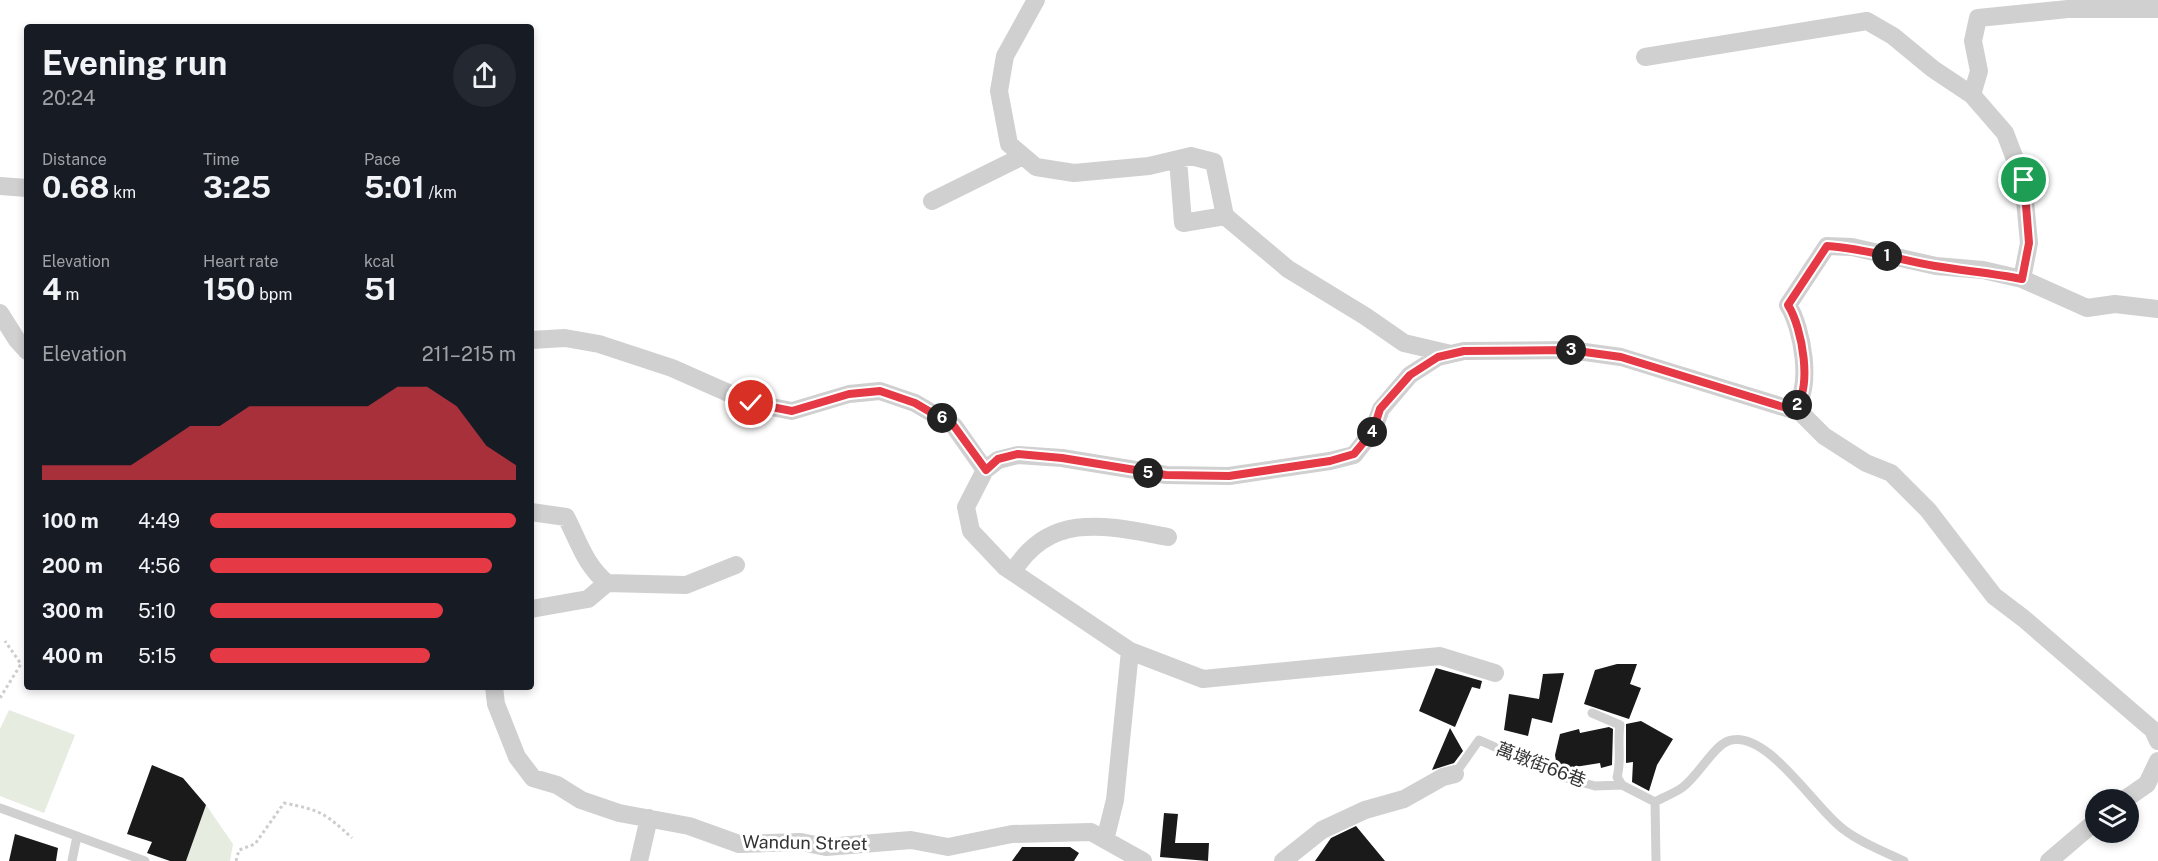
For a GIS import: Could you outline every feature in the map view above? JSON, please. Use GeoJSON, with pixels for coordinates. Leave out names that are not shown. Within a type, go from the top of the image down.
{"type":"FeatureCollection","features":[{"type":"Feature","properties":{"kind":"street"},"geometry":{"type":"LineString","coordinates":[[1036,0],[1005,56],[999,91],[1009,144],[1023,156],[1036,167],[1074,173],[1149,166],[1191,156],[1214,162],[1225,216],[1288,269],[1404,343],[1451,354]]}},
{"type":"Feature","properties":{"kind":"street"},"geometry":{"type":"LineString","coordinates":[[1972,94],[1979,71],[1973,41],[1978,18],[2067,5],[2158,9]]}},
{"type":"Feature","properties":{"kind":"street"},"geometry":{"type":"LineString","coordinates":[[1645,57],[1867,21],[1893,36],[1933,69],[1972,94],[2005,133],[2024,180],[2029,243],[2022,279]]}},
{"type":"Feature","properties":{"kind":"street"},"geometry":{"type":"LineString","coordinates":[[932,201],[1023,156]]}},
{"type":"Feature","properties":{"kind":"street"},"geometry":{"type":"LineString","coordinates":[[1178,159],[1183,223],[1225,216]]}},
{"type":"Feature","properties":{"kind":"street"},"geometry":{"type":"LineString","coordinates":[[0,186],[24,188]]}},
{"type":"Feature","properties":{"kind":"street"},"geometry":{"type":"LineString","coordinates":[[1495,673],[1440,656],[1203,679],[1130,651],[1013,572],[970,531],[966,507],[986,470],[998,459],[1018,454],[1062,458],[1166,475],[1229,476],[1330,461],[1354,454],[1373,431],[1380,409],[1410,375],[1438,357],[1464,351],[1570,350],[1621,357],[1793,410],[1803,390],[1806,371],[1794,315],[1788,305],[1827,246],[1852,247],[1936,266],[1983,270],[2022,279],[2086,308],[2115,304],[2158,309]]}},
{"type":"Feature","properties":{"kind":"street"},"geometry":{"type":"LineString","coordinates":[[0,313],[24,348]]}},
{"type":"Feature","properties":{"kind":"street"},"geometry":{"type":"LineString","coordinates":[[534,340],[565,338],[599,344],[672,368],[751,403],[792,411],[849,394],[880,391],[915,403],[954,426],[986,470]]}},
{"type":"Feature","properties":{"kind":"street"},"geometry":{"type":"LineString","coordinates":[[1799,411],[1824,436],[1866,464],[1891,473],[1928,510],[1994,596],[2024,618],[2153,730],[2158,741]]}},
{"type":"Feature","properties":{"kind":"street"},"geometry":{"type":"LineString","coordinates":[[534,512],[566,517],[582,555],[594,572],[607,584]]}},
{"type":"Feature","properties":{"kind":"street"},"geometry":{"type":"LineString","coordinates":[[1013,572],[1022,557],[1045,539],[1065,530],[1090,525],[1168,537]]}},
{"type":"Feature","properties":{"kind":"street"},"geometry":{"type":"LineString","coordinates":[[534,608],[588,599],[607,584],[686,585],[736,565]]}},
{"type":"Feature","properties":{"kind":"street"},"geometry":{"type":"LineString","coordinates":[[1105,840],[1115,800],[1130,651]]}},
{"type":"Feature","properties":{"kind":"street","name":"Wandun Street"},"geometry":{"type":"LineString","coordinates":[[494,690],[496,704],[517,757],[533,778],[558,785],[581,800],[649,819],[689,826],[739,844],[801,842],[826,847],[911,840],[948,847],[1012,834],[1091,832],[1143,861]]}},
{"type":"Feature","properties":{"kind":"street"},"geometry":{"type":"LineString","coordinates":[[2139,790],[2147,784],[2158,760]]}},
{"type":"Feature","properties":{"kind":"street"},"geometry":{"type":"LineString","coordinates":[[1283,861],[1322,830],[1365,810],[1404,799],[1443,777],[1455,774]]}},
{"type":"Feature","properties":{"kind":"street"},"geometry":{"type":"LineString","coordinates":[[639,861],[649,819]]}},
{"type":"Feature","properties":{"kind":"street"},"geometry":{"type":"LineString","coordinates":[[2049,861],[2085,830]]}},
{"type":"Feature","properties":{"kind":"lane"},"geometry":{"type":"LineString","coordinates":[[1592,713],[1620,725],[1617,744],[1621,766],[1617,777],[1622,785]]}},
{"type":"Feature","properties":{"kind":"lane"},"geometry":{"type":"LineString","coordinates":[[1656,861],[1655,802],[1683,786],[1721,744],[1731,740],[1744,740],[1769,752],[1804,788],[1823,813],[1844,831],[1904,861]]}},
{"type":"Feature","properties":{"kind":"lane","name":"萬墩街66巷"},"geometry":{"type":"LineString","coordinates":[[1455,774],[1479,741],[1563,777],[1595,786],[1622,785],[1655,802]]}},
{"type":"Feature","properties":{"kind":"lane"},"geometry":{"type":"LineString","coordinates":[[0,808],[145,861]]}},
{"type":"Feature","properties":{"kind":"lane"},"geometry":{"type":"LineString","coordinates":[[72,861],[77,836]]}},
{"type":"Feature","properties":{"kind":"path"},"geometry":{"type":"LineString","coordinates":[[0,698],[21,664],[4,641]]}},
{"type":"Feature","properties":{"kind":"path"},"geometry":{"type":"LineString","coordinates":[[236,861],[239,850],[255,844],[284,803],[315,809],[327,815],[352,838]]}},
{"type":"Feature","properties":{"kind":"shaded area"},"geometry":{"type":"Polygon","coordinates":[[[9,710],[75,735],[44,813],[0,796],[0,729],[9,710]]]}},
{"type":"Feature","properties":{"kind":"shaded area"},"geometry":{"type":"Polygon","coordinates":[[[206,805],[233,844],[230,861],[186,861],[206,805]]]}},
{"type":"Feature","properties":{"kind":"building"},"geometry":{"type":"Polygon","coordinates":[[[1617,664],[1637,664],[1630,684],[1641,688],[1629,719],[1584,704],[1595,670],[1617,664]]]}},
{"type":"Feature","properties":{"kind":"building"},"geometry":{"type":"Polygon","coordinates":[[[1436,668],[1482,681],[1480,689],[1472,687],[1455,727],[1419,711],[1436,668]]]}},
{"type":"Feature","properties":{"kind":"building"},"geometry":{"type":"Polygon","coordinates":[[[1564,673],[1552,723],[1532,718],[1528,736],[1504,730],[1509,694],[1539,699],[1543,674],[1564,673]]]}},
{"type":"Feature","properties":{"kind":"building"},"geometry":{"type":"Polygon","coordinates":[[[1641,721],[1673,739],[1657,765],[1649,791],[1632,782],[1633,762],[1626,763],[1626,724],[1641,721]]]}},
{"type":"Feature","properties":{"kind":"building"},"geometry":{"type":"Polygon","coordinates":[[[1609,727],[1613,729],[1612,765],[1601,768],[1600,763],[1562,769],[1557,767],[1555,755],[1560,734],[1579,729],[1580,733],[1609,727]]]}},
{"type":"Feature","properties":{"kind":"building"},"geometry":{"type":"Polygon","coordinates":[[[1450,728],[1463,751],[1454,763],[1432,770],[1450,728]]]}},
{"type":"Feature","properties":{"kind":"building"},"geometry":{"type":"Polygon","coordinates":[[[152,765],[183,778],[206,805],[186,861],[170,861],[147,853],[152,842],[127,834],[152,765]]]}},
{"type":"Feature","properties":{"kind":"building"},"geometry":{"type":"Polygon","coordinates":[[[1164,813],[1178,814],[1175,843],[1209,843],[1208,861],[1160,857],[1164,813]]]}},
{"type":"Feature","properties":{"kind":"building"},"geometry":{"type":"Polygon","coordinates":[[[1356,826],[1385,861],[1315,861],[1331,838],[1356,826]]]}},
{"type":"Feature","properties":{"kind":"building"},"geometry":{"type":"Polygon","coordinates":[[[15,834],[58,848],[56,861],[9,861],[15,834]]]}},
{"type":"Feature","properties":{"kind":"building"},"geometry":{"type":"Polygon","coordinates":[[[1022,847],[1070,847],[1079,853],[1074,861],[1012,861],[1022,847]]]}},
{"type":"Feature","properties":{"kind":"route"},"geometry":{"type":"LineString","coordinates":[[751,403],[792,411],[849,394],[880,391],[915,403],[954,426],[986,470],[998,459],[1018,454],[1062,458],[1166,475],[1229,476],[1306,467],[1354,454],[1373,431],[1380,409],[1410,375],[1438,357],[1464,351],[1513,348],[1570,350],[1621,357],[1672,375],[1793,410],[1803,390],[1806,371],[1794,315],[1788,305],[1827,246],[1852,247],[1936,266],[1983,270],[2022,279],[2029,243],[2024,180]]}}]}
